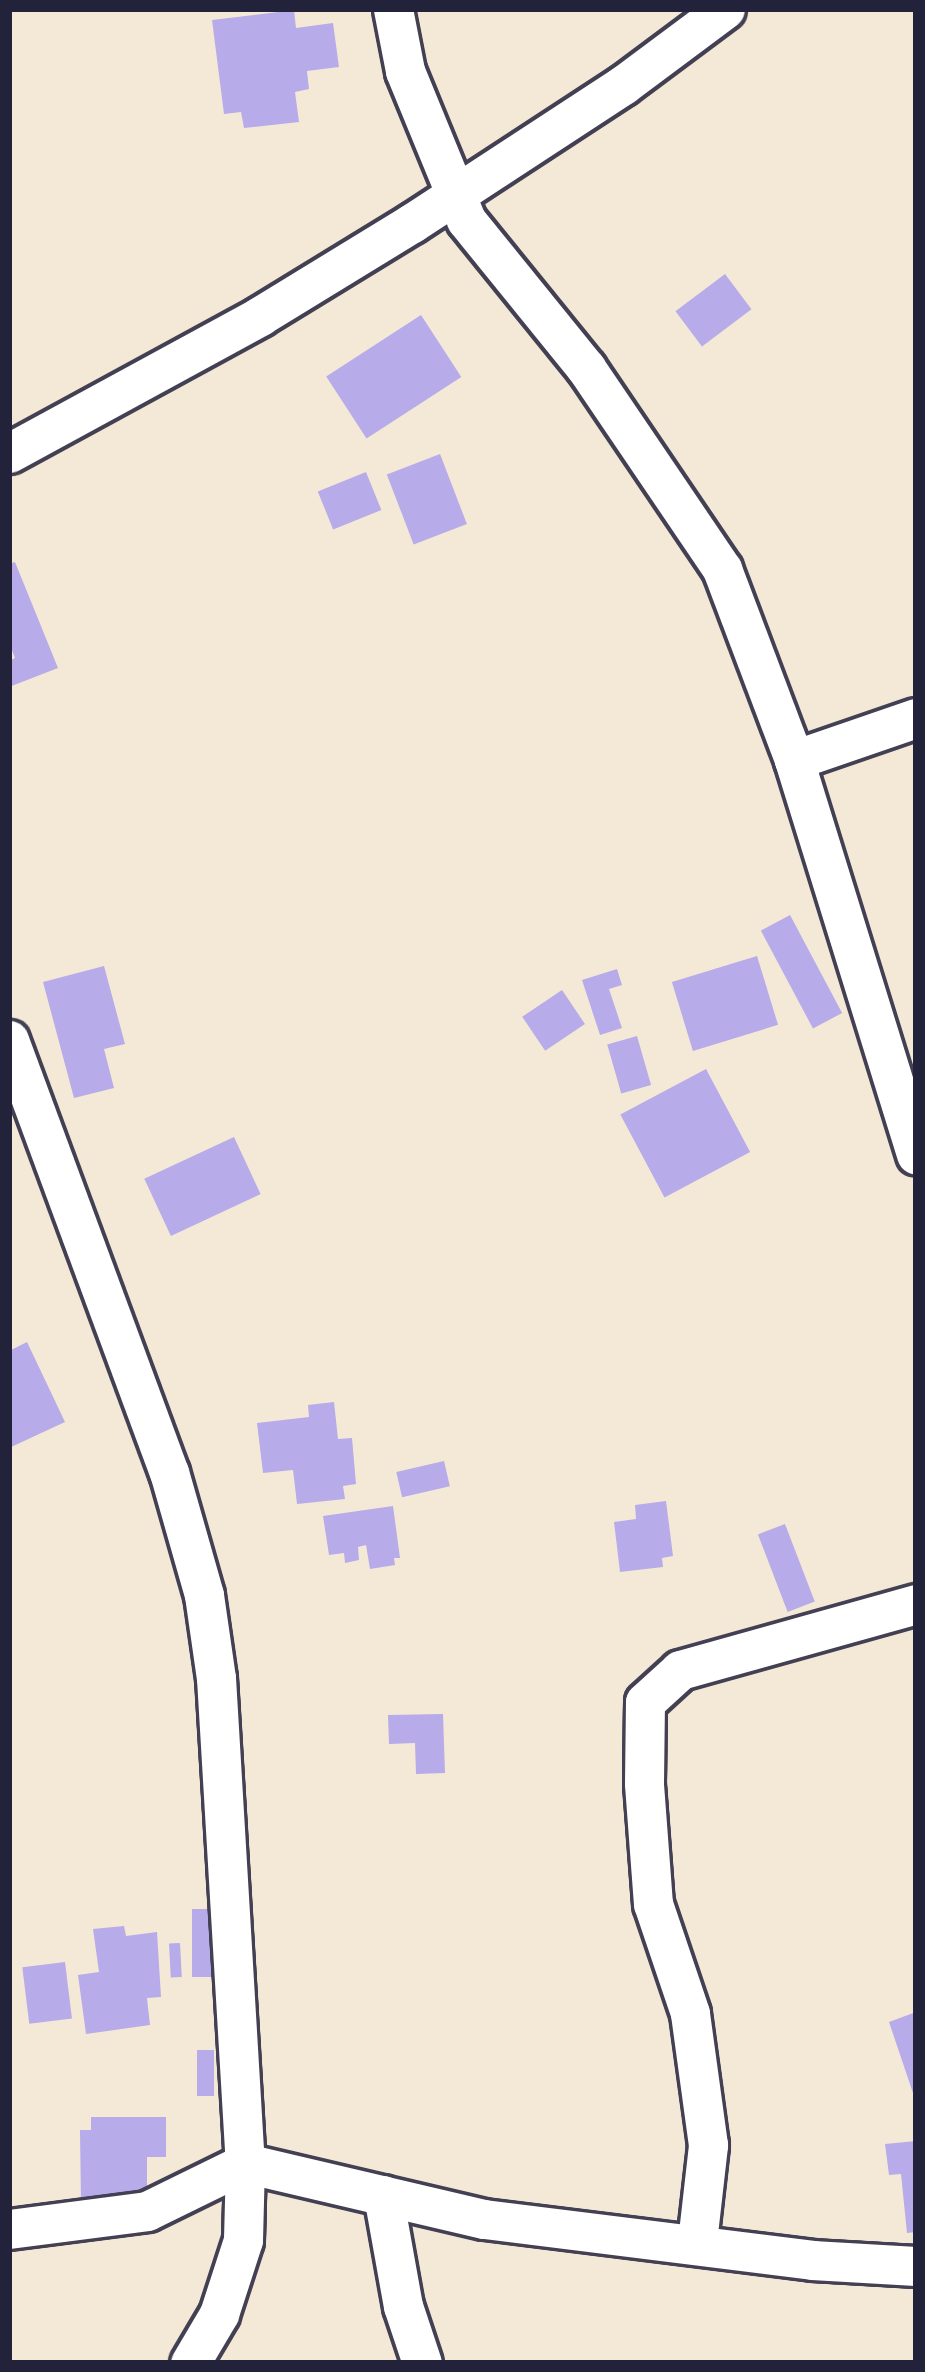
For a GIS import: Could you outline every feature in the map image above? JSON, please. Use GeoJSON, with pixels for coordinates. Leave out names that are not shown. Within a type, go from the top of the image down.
{"type":"FeatureCollection","features":[{"type":"Feature","properties":{"kind":"street"},"geometry":{"type":"LineString","coordinates":[[392,9],[404,71],[466,220],[586,368],[722,569],[794,760],[916,1155]]}},
{"type":"Feature","properties":{"kind":"street"},"geometry":{"type":"LineString","coordinates":[[9,453],[260,316],[623,85],[725,9]]}},
{"type":"Feature","properties":{"kind":"street"},"geometry":{"type":"LineString","coordinates":[[794,760],[916,718]]}},
{"type":"Feature","properties":{"kind":"street"},"geometry":{"type":"LineString","coordinates":[[9,1040],[169,1472],[204,1595],[216,1678],[244,2163],[243,2240],[219,2314],[190,2363]]}},
{"type":"Feature","properties":{"kind":"street"},"geometry":{"type":"LineString","coordinates":[[697,2242],[708,2145],[690,2013],[653,1904],[644,1783],[645,1702],[680,1670],[916,1604]]}},
{"type":"Feature","properties":{"kind":"street"},"geometry":{"type":"LineString","coordinates":[[9,2229],[147,2211],[244,2163],[484,2219],[812,2260],[916,2266]]}},
{"type":"Feature","properties":{"kind":"street"},"geometry":{"type":"LineString","coordinates":[[383,2195],[403,2306],[422,2363]]}},
{"type":"Feature","properties":{"kind":"building"},"geometry":{"type":"Polygon","coordinates":[[[294,10],[296,28],[333,23],[339,67],[307,71],[309,89],[295,92],[299,122],[244,128],[241,112],[224,114],[212,20],[294,10]]]}},
{"type":"Feature","properties":{"kind":"building"},"geometry":{"type":"Polygon","coordinates":[[[725,274],[751,309],[702,346],[675,311],[725,274]]]}},
{"type":"Feature","properties":{"kind":"building"},"geometry":{"type":"Polygon","coordinates":[[[421,315],[461,377],[367,439],[326,377],[421,315]]]}},
{"type":"Feature","properties":{"kind":"building"},"geometry":{"type":"Polygon","coordinates":[[[440,454],[467,524],[414,544],[387,474],[440,454]]]}},
{"type":"Feature","properties":{"kind":"building"},"geometry":{"type":"Polygon","coordinates":[[[366,472],[381,510],[333,529],[318,491],[366,472]]]}},
{"type":"Feature","properties":{"kind":"building"},"geometry":{"type":"Polygon","coordinates":[[[15,562],[58,668],[9,687],[9,661],[15,658],[9,643],[9,564],[15,562]]]}},
{"type":"Feature","properties":{"kind":"building"},"geometry":{"type":"Polygon","coordinates":[[[790,915],[842,1013],[813,1028],[761,930],[790,915]]]}},
{"type":"Feature","properties":{"kind":"building"},"geometry":{"type":"Polygon","coordinates":[[[757,956],[778,1025],[693,1051],[672,982],[757,956]]]}},
{"type":"Feature","properties":{"kind":"building"},"geometry":{"type":"Polygon","coordinates":[[[104,966],[125,1044],[104,1049],[114,1088],[74,1098],[43,982],[104,966]]]}},
{"type":"Feature","properties":{"kind":"building"},"geometry":{"type":"Polygon","coordinates":[[[617,969],[622,985],[609,989],[622,1028],[600,1035],[582,980],[617,969]]]}},
{"type":"Feature","properties":{"kind":"building"},"geometry":{"type":"Polygon","coordinates":[[[562,990],[585,1024],[545,1051],[522,1017],[562,990]]]}},
{"type":"Feature","properties":{"kind":"building"},"geometry":{"type":"Polygon","coordinates":[[[637,1036],[651,1085],[621,1094],[607,1045],[637,1036]]]}},
{"type":"Feature","properties":{"kind":"building"},"geometry":{"type":"Polygon","coordinates":[[[706,1069],[750,1152],[664,1198],[620,1115],[706,1069]]]}},
{"type":"Feature","properties":{"kind":"building"},"geometry":{"type":"Polygon","coordinates":[[[234,1137],[261,1194],[171,1236],[144,1179],[234,1137]]]}},
{"type":"Feature","properties":{"kind":"building"},"geometry":{"type":"Polygon","coordinates":[[[27,1342],[65,1422],[9,1448],[9,1351],[27,1342]]]}},
{"type":"Feature","properties":{"kind":"building"},"geometry":{"type":"Polygon","coordinates":[[[334,1402],[338,1439],[352,1438],[356,1484],[343,1486],[345,1499],[297,1504],[293,1470],[263,1473],[257,1423],[309,1417],[308,1405],[334,1402]]]}},
{"type":"Feature","properties":{"kind":"building"},"geometry":{"type":"Polygon","coordinates":[[[444,1461],[450,1486],[402,1497],[396,1472],[444,1461]]]}},
{"type":"Feature","properties":{"kind":"building"},"geometry":{"type":"Polygon","coordinates":[[[666,1501],[673,1556],[662,1558],[663,1567],[620,1572],[614,1522],[636,1519],[635,1505],[666,1501]]]}},
{"type":"Feature","properties":{"kind":"building"},"geometry":{"type":"Polygon","coordinates":[[[393,1506],[400,1558],[394,1558],[395,1565],[370,1569],[366,1545],[358,1547],[359,1560],[345,1563],[344,1553],[329,1555],[323,1516],[393,1506]]]}},
{"type":"Feature","properties":{"kind":"building"},"geometry":{"type":"Polygon","coordinates":[[[785,1524],[815,1601],[788,1612],[758,1534],[785,1524]]]}},
{"type":"Feature","properties":{"kind":"building"},"geometry":{"type":"Polygon","coordinates":[[[443,1714],[445,1773],[416,1774],[415,1743],[389,1744],[388,1715],[443,1714]]]}},
{"type":"Feature","properties":{"kind":"building"},"geometry":{"type":"Polygon","coordinates":[[[192,1909],[212,1909],[212,1977],[192,1977],[192,1909]]]}},
{"type":"Feature","properties":{"kind":"building"},"geometry":{"type":"Polygon","coordinates":[[[124,1926],[126,1936],[157,1932],[161,1997],[147,1998],[150,2025],[86,2034],[78,1975],[99,1972],[93,1929],[124,1926]]]}},
{"type":"Feature","properties":{"kind":"building"},"geometry":{"type":"Polygon","coordinates":[[[180,1943],[182,1977],[171,1978],[169,1944],[180,1943]]]}},
{"type":"Feature","properties":{"kind":"building"},"geometry":{"type":"Polygon","coordinates":[[[65,1962],[72,2019],[29,2024],[22,1967],[65,1962]]]}},
{"type":"Feature","properties":{"kind":"building"},"geometry":{"type":"Polygon","coordinates":[[[916,2012],[916,2098],[915,2099],[889,2022],[916,2012]]]}},
{"type":"Feature","properties":{"kind":"building"},"geometry":{"type":"Polygon","coordinates":[[[197,2050],[214,2050],[214,2096],[197,2096],[197,2050]]]}},
{"type":"Feature","properties":{"kind":"building"},"geometry":{"type":"Polygon","coordinates":[[[91,2117],[166,2117],[166,2157],[147,2157],[147,2192],[81,2204],[80,2130],[91,2130],[91,2117]]]}},
{"type":"Feature","properties":{"kind":"building"},"geometry":{"type":"Polygon","coordinates":[[[916,2141],[916,2232],[907,2233],[901,2174],[889,2175],[885,2144],[916,2141]]]}}]}
